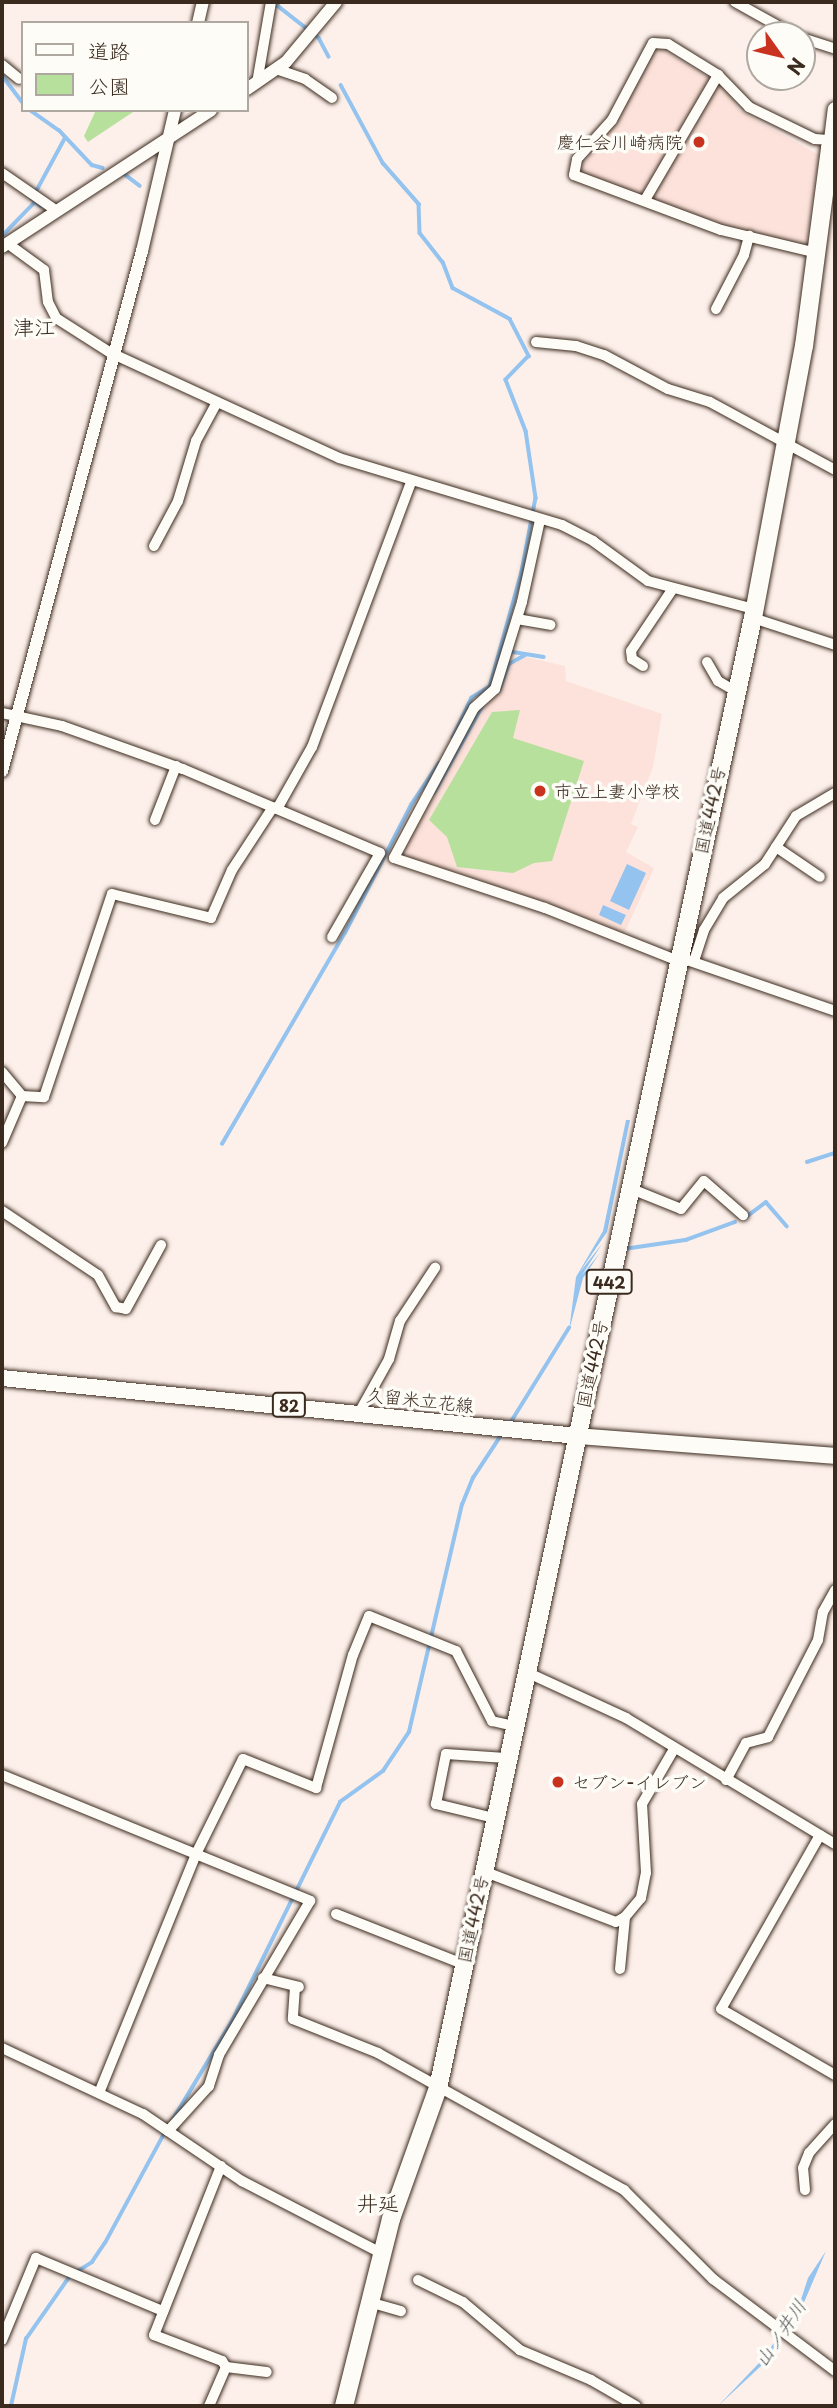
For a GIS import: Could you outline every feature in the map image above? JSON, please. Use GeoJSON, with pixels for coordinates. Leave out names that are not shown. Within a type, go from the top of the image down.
{"type":"FeatureCollection","features":[{"type":"Feature","properties":{"kind":"highway","name":"国道442号"},"geometry":{"type":"LineString","coordinates":[[344,2406],[381,2253],[438,2088],[524,1671],[629,1188],[683,960],[735,691],[754,614],[787,446],[832,146]]}},
{"type":"Feature","properties":{"kind":"main road"},"geometry":{"type":"LineString","coordinates":[[832,146],[835,109]]}},
{"type":"Feature","properties":{"kind":"main road","name":"久留米立花線"},"geometry":{"type":"LineString","coordinates":[[2,1378],[576,1436],[835,1456]]}},
{"type":"Feature","properties":{"kind":"street"},"geometry":{"type":"LineString","coordinates":[[198,21],[203,2]]}},
{"type":"Feature","properties":{"kind":"street"},"geometry":{"type":"LineString","coordinates":[[252,86],[271,2]]}},
{"type":"Feature","properties":{"kind":"street"},"geometry":{"type":"LineString","coordinates":[[252,86],[276,69],[314,34],[337,2]]}},
{"type":"Feature","properties":{"kind":"street"},"geometry":{"type":"LineString","coordinates":[[735,2],[762,21]]}},
{"type":"Feature","properties":{"kind":"street"},"geometry":{"type":"LineString","coordinates":[[817,253],[721,230],[574,175],[577,159],[612,120],[653,43],[668,44],[718,75],[749,107],[832,146]]}},
{"type":"Feature","properties":{"kind":"street"},"geometry":{"type":"LineString","coordinates":[[816,43],[835,49]]}},
{"type":"Feature","properties":{"kind":"street"},"geometry":{"type":"LineString","coordinates":[[2,65],[19,79]]}},
{"type":"Feature","properties":{"kind":"street"},"geometry":{"type":"LineString","coordinates":[[276,69],[305,79],[332,99]]}},
{"type":"Feature","properties":{"kind":"street"},"geometry":{"type":"LineString","coordinates":[[645,200],[718,75]]}},
{"type":"Feature","properties":{"kind":"street"},"geometry":{"type":"LineString","coordinates":[[2,771],[111,353],[142,251],[174,112]]}},
{"type":"Feature","properties":{"kind":"street"},"geometry":{"type":"LineString","coordinates":[[208,112],[167,141],[54,208],[5,245],[44,270],[48,302],[56,318],[111,353],[340,457],[411,482],[535,519],[593,541],[648,581],[754,614],[835,645]]}},
{"type":"Feature","properties":{"kind":"street"},"geometry":{"type":"LineString","coordinates":[[2,173],[54,208]]}},
{"type":"Feature","properties":{"kind":"street"},"geometry":{"type":"LineString","coordinates":[[716,309],[744,255],[748,236]]}},
{"type":"Feature","properties":{"kind":"street"},"geometry":{"type":"LineString","coordinates":[[536,342],[576,346],[604,355],[668,389],[710,402],[835,470]]}},
{"type":"Feature","properties":{"kind":"street"},"geometry":{"type":"LineString","coordinates":[[154,545],[178,501],[196,441],[217,402]]}},
{"type":"Feature","properties":{"kind":"street"},"geometry":{"type":"LineString","coordinates":[[2,1072],[22,1096],[44,1097],[111,894],[211,918],[232,870],[275,808],[312,747],[411,482]]}},
{"type":"Feature","properties":{"kind":"street"},"geometry":{"type":"LineString","coordinates":[[535,519],[516,619],[495,689],[474,708],[394,858],[545,908],[683,960],[835,1011]]}},
{"type":"Feature","properties":{"kind":"street"},"geometry":{"type":"LineString","coordinates":[[643,666],[632,659],[631,650],[672,590]]}},
{"type":"Feature","properties":{"kind":"street"},"geometry":{"type":"LineString","coordinates":[[516,619],[550,625]]}},
{"type":"Feature","properties":{"kind":"street"},"geometry":{"type":"LineString","coordinates":[[707,662],[718,681],[735,691]]}},
{"type":"Feature","properties":{"kind":"street"},"geometry":{"type":"LineString","coordinates":[[2,713],[62,726],[176,766],[380,853],[332,937]]}},
{"type":"Feature","properties":{"kind":"street"},"geometry":{"type":"LineString","coordinates":[[155,820],[176,766]]}},
{"type":"Feature","properties":{"kind":"street"},"geometry":{"type":"LineString","coordinates":[[683,960],[723,898],[765,864],[796,816],[835,793]]}},
{"type":"Feature","properties":{"kind":"street"},"geometry":{"type":"LineString","coordinates":[[776,847],[820,877]]}},
{"type":"Feature","properties":{"kind":"street"},"geometry":{"type":"LineString","coordinates":[[2,1143],[22,1096]]}},
{"type":"Feature","properties":{"kind":"street"},"geometry":{"type":"LineString","coordinates":[[629,1188],[681,1209],[704,1181],[743,1215]]}},
{"type":"Feature","properties":{"kind":"street"},"geometry":{"type":"LineString","coordinates":[[2,1211],[99,1275],[111,1303],[126,1309],[131,1320]]}},
{"type":"Feature","properties":{"kind":"street"},"geometry":{"type":"LineString","coordinates":[[126,1309],[161,1245]]}},
{"type":"Feature","properties":{"kind":"street"},"geometry":{"type":"LineString","coordinates":[[359,1413],[389,1359],[400,1321],[435,1268]]}},
{"type":"Feature","properties":{"kind":"street"},"geometry":{"type":"LineString","coordinates":[[726,1780],[746,1743],[768,1737],[818,1640],[823,1612],[835,1590]]}},
{"type":"Feature","properties":{"kind":"street"},"geometry":{"type":"LineString","coordinates":[[99,2093],[196,1854],[243,1759],[316,1788],[353,1655],[369,1616],[456,1651],[492,1721],[513,1726]]}},
{"type":"Feature","properties":{"kind":"street"},"geometry":{"type":"LineString","coordinates":[[524,1671],[626,1717],[674,1749],[835,1844]]}},
{"type":"Feature","properties":{"kind":"street"},"geometry":{"type":"LineString","coordinates":[[483,1871],[603,1918],[616,1922],[625,1917],[641,1898],[646,1873],[642,1804],[674,1749]]}},
{"type":"Feature","properties":{"kind":"street"},"geometry":{"type":"LineString","coordinates":[[494,1818],[436,1804],[446,1754],[506,1758]]}},
{"type":"Feature","properties":{"kind":"street"},"geometry":{"type":"LineString","coordinates":[[2,1775],[310,1900],[219,2055],[209,2086],[168,2131]]}},
{"type":"Feature","properties":{"kind":"street"},"geometry":{"type":"LineString","coordinates":[[820,1835],[721,2009],[835,2075]]}},
{"type":"Feature","properties":{"kind":"street"},"geometry":{"type":"LineString","coordinates":[[336,1914],[463,1964]]}},
{"type":"Feature","properties":{"kind":"street"},"geometry":{"type":"LineString","coordinates":[[620,1969],[625,1917]]}},
{"type":"Feature","properties":{"kind":"street"},"geometry":{"type":"LineString","coordinates":[[263,1978],[297,1987],[293,2019],[378,2053],[639,2200],[713,2278],[835,2371]]}},
{"type":"Feature","properties":{"kind":"street"},"geometry":{"type":"LineString","coordinates":[[2,2048],[99,2093],[168,2131],[242,2181],[381,2253]]}},
{"type":"Feature","properties":{"kind":"street"},"geometry":{"type":"LineString","coordinates":[[804,2190],[803,2168],[809,2153],[835,2124]]}},
{"type":"Feature","properties":{"kind":"street"},"geometry":{"type":"LineString","coordinates":[[221,2166],[154,2335],[222,2361],[226,2367],[267,2372]]}},
{"type":"Feature","properties":{"kind":"street"},"geometry":{"type":"LineString","coordinates":[[2,2340],[36,2258],[163,2311]]}},
{"type":"Feature","properties":{"kind":"street"},"geometry":{"type":"LineString","coordinates":[[418,2280],[463,2302],[520,2350],[591,2380],[636,2406]]}},
{"type":"Feature","properties":{"kind":"street"},"geometry":{"type":"LineString","coordinates":[[376,2304],[401,2311]]}},
{"type":"Feature","properties":{"kind":"street"},"geometry":{"type":"LineString","coordinates":[[209,2406],[226,2367]]}},
{"type":"Feature","properties":{"kind":"shaded area","name":"慶仁会川崎病院"},"geometry":{"type":"Polygon","coordinates":[[[661,49],[725,87],[740,111],[819,155],[806,245],[727,227],[579,172],[649,56],[661,49]]]}},
{"type":"Feature","properties":{"kind":"shaded area","name":"市立上妻小学校"},"geometry":{"type":"Polygon","coordinates":[[[525,657],[565,666],[566,681],[662,714],[653,767],[631,824],[638,827],[626,852],[654,868],[624,934],[408,857],[405,847],[479,714],[502,689],[511,664],[525,657]]]}},
{"type":"Feature","properties":{"kind":"green space"},"geometry":{"type":"Polygon","coordinates":[[[95,112],[133,112],[88,142],[84,136],[95,112]]]}},
{"type":"Feature","properties":{"kind":"green space"},"geometry":{"type":"Polygon","coordinates":[[[520,710],[513,738],[584,761],[552,861],[534,863],[513,873],[457,867],[447,837],[429,820],[492,712],[520,710]]]}},
{"type":"Feature","properties":{"kind":"water"},"geometry":{"type":"Polygon","coordinates":[[[627,864],[646,873],[629,910],[610,901],[627,864]]]}},
{"type":"Feature","properties":{"kind":"water"},"geometry":{"type":"Polygon","coordinates":[[[603,905],[626,915],[621,925],[599,915],[603,905]]]}},
{"type":"Feature","properties":{"kind":"water"},"geometry":{"type":"Polygon","coordinates":[[[626,1120],[630,1120],[607,1232],[579,1273],[602,1244],[582,1275],[600,1253],[583,1278],[569,1331],[576,1277],[603,1231],[626,1120]]]}},
{"type":"Feature","properties":{"kind":"water"},"geometry":{"type":"Polygon","coordinates":[[[826,2251],[799,2314],[761,2366],[718,2406],[759,2363],[797,2312],[808,2278],[826,2251]]]}},
{"type":"Feature","properties":{"kind":"waterway"},"geometry":{"type":"LineString","coordinates":[[279,2],[278,6],[319,38],[329,57]]}},
{"type":"Feature","properties":{"kind":"waterway"},"geometry":{"type":"LineString","coordinates":[[2,75],[21,100]]}},
{"type":"Feature","properties":{"kind":"waterway"},"geometry":{"type":"LineString","coordinates":[[341,85],[383,163],[419,204],[420,233],[443,262],[453,288],[510,319],[529,356],[506,380],[526,431],[536,498],[522,572],[490,687],[472,698],[453,738]]}},
{"type":"Feature","properties":{"kind":"waterway"},"geometry":{"type":"LineString","coordinates":[[33,112],[59,130],[92,165],[103,168]]}},
{"type":"Feature","properties":{"kind":"waterway"},"geometry":{"type":"LineString","coordinates":[[41,207],[32,199],[65,138]]}},
{"type":"Feature","properties":{"kind":"waterway"},"geometry":{"type":"LineString","coordinates":[[123,173],[140,186]]}},
{"type":"Feature","properties":{"kind":"waterway"},"geometry":{"type":"LineString","coordinates":[[2,236],[34,203]]}},
{"type":"Feature","properties":{"kind":"waterway"},"geometry":{"type":"LineString","coordinates":[[513,652],[544,657]]}},
{"type":"Feature","properties":{"kind":"waterway"},"geometry":{"type":"LineString","coordinates":[[499,691],[509,664],[525,655]]}},
{"type":"Feature","properties":{"kind":"waterway"},"geometry":{"type":"LineString","coordinates":[[434,793],[483,705]]}},
{"type":"Feature","properties":{"kind":"waterway"},"geometry":{"type":"LineString","coordinates":[[222,1144],[345,933],[411,805],[439,763]]}},
{"type":"Feature","properties":{"kind":"waterway"},"geometry":{"type":"LineString","coordinates":[[807,1162],[835,1153]]}},
{"type":"Feature","properties":{"kind":"waterway"},"geometry":{"type":"LineString","coordinates":[[745,1218],[766,1202],[787,1226]]}},
{"type":"Feature","properties":{"kind":"waterway"},"geometry":{"type":"LineString","coordinates":[[624,1249],[686,1240],[735,1222]]}},
{"type":"Feature","properties":{"kind":"waterway"},"geometry":{"type":"LineString","coordinates":[[509,1425],[569,1328]]}},
{"type":"Feature","properties":{"kind":"waterway"},"geometry":{"type":"LineString","coordinates":[[172,2121],[231,2023],[340,1802],[383,1771],[409,1732],[462,1505],[473,1478],[502,1434]]}},
{"type":"Feature","properties":{"kind":"waterway"},"geometry":{"type":"LineString","coordinates":[[11,2406],[26,2339],[70,2276],[92,2262],[105,2243],[166,2130]]}},
{"type":"Feature","properties":{"kind":"place","name":"慶仁会川崎病院"},"geometry":{"type":"Point","coordinates":[699,142]}},
{"type":"Feature","properties":{"kind":"place","name":"市立上妻小学校"},"geometry":{"type":"Point","coordinates":[540,791]}},
{"type":"Feature","properties":{"kind":"place","name":"セブン-イレブン"},"geometry":{"type":"Point","coordinates":[558,1782]}},
{"type":"Feature","properties":{"kind":"district","name":"津江"},"geometry":{"type":"Point","coordinates":[34,326]}},
{"type":"Feature","properties":{"kind":"district","name":"井延"},"geometry":{"type":"Point","coordinates":[378,2202]}},
{"type":"Feature","properties":{"kind":"water label","name":"山ノ井川"},"geometry":{"type":"Point","coordinates":[780,2333]}}]}
